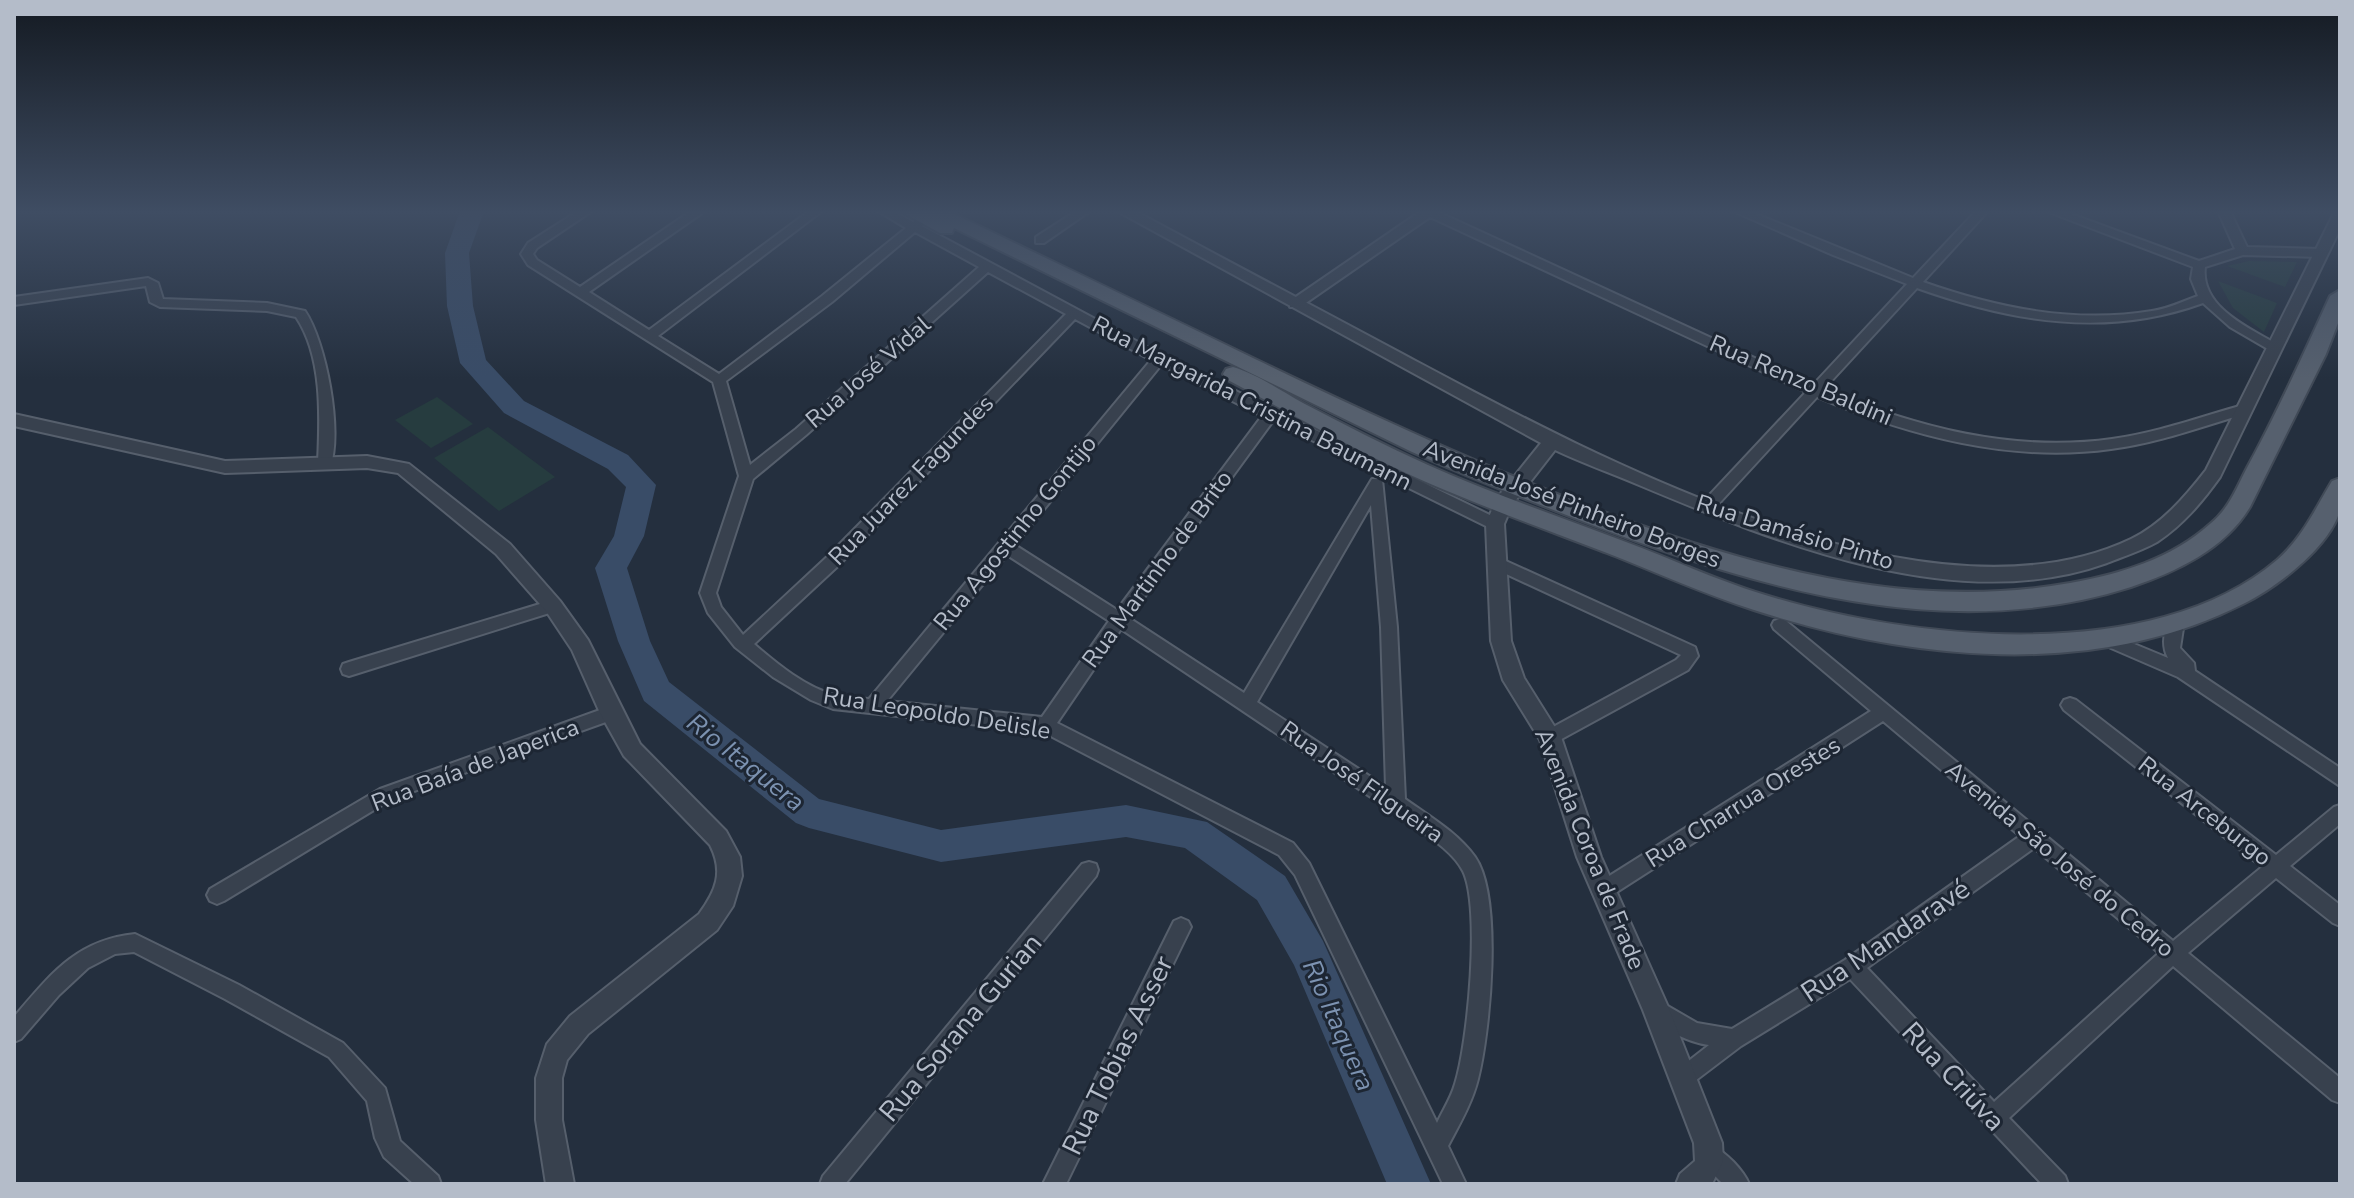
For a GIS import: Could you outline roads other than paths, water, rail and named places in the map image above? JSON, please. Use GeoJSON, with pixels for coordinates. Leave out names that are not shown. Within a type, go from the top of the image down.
{"type":"FeatureCollection","features":[{"type":"Feature","properties":{"kind":"main road","name":"Avenida José Pinheiro Borges"},"geometry":{"type":"LineString","coordinates":[[1024,267],[1424,472],[1710,585],[1806,615],[1860,626],[1970,641],[2026,644],[2110,640],[2176,622],[2253,590],[2288,565],[2318,532],[2340,486]]}},
{"type":"Feature","properties":{"kind":"main road","name":"Avenida José Pinheiro Borges"},"geometry":{"type":"LineString","coordinates":[[1505,505],[1694,554],[1768,577],[1829,590],[1957,605],[2015,603],[2072,594],[2161,567],[2208,538],[2232,516],[2307,373],[2340,296]]}},
{"type":"Feature","properties":{"kind":"street"},"geometry":{"type":"LineString","coordinates":[[538,267],[719,380],[746,476]]}},
{"type":"Feature","properties":{"kind":"street"},"geometry":{"type":"LineString","coordinates":[[580,293],[618,267]]}},
{"type":"Feature","properties":{"kind":"street"},"geometry":{"type":"LineString","coordinates":[[650,335],[741,267]]}},
{"type":"Feature","properties":{"kind":"street"},"geometry":{"type":"LineString","coordinates":[[719,380],[827,299],[864,267]]}},
{"type":"Feature","properties":{"kind":"street","name":"Rua José Vidal"},"geometry":{"type":"LineString","coordinates":[[746,476],[801,432],[986,267]]}},
{"type":"Feature","properties":{"kind":"street","name":"Rua Margarida Cristina Baumann"},"geometry":{"type":"LineString","coordinates":[[989,267],[1159,359],[1271,414],[1382,477],[1505,505]]}},
{"type":"Feature","properties":{"kind":"street","name":"Rua Damásio Pinto"},"geometry":{"type":"LineString","coordinates":[[1227,267],[1552,441],[1707,507],[1873,560],[1967,572],[2048,570],[2108,557],[2160,531],[2186,509],[2214,473],[2314,267]]}},
{"type":"Feature","properties":{"kind":"street"},"geometry":{"type":"LineString","coordinates":[[1295,304],[1348,267]]}},
{"type":"Feature","properties":{"kind":"street","name":"Rua Renzo Baldini"},"geometry":{"type":"LineString","coordinates":[[1549,267],[1855,408],[1963,438],[2045,447],[2120,443],[2164,434],[2243,410]]}},
{"type":"Feature","properties":{"kind":"street"},"geometry":{"type":"LineString","coordinates":[[1876,267],[1913,282],[1996,307],[2062,318],[2152,315],[2205,298]]}},
{"type":"Feature","properties":{"kind":"street"},"geometry":{"type":"LineString","coordinates":[[1707,507],[1928,267]]}},
{"type":"Feature","properties":{"kind":"street"},"geometry":{"type":"LineString","coordinates":[[2199,267],[2198,281],[2205,298],[2219,313],[2273,348]]}},
{"type":"Feature","properties":{"kind":"street"},"geometry":{"type":"LineString","coordinates":[[14,301],[148,282],[154,286],[155,299],[160,303],[267,307],[300,314],[313,334],[319,363],[326,425],[325,463]]}},
{"type":"Feature","properties":{"kind":"street","name":"Rua Juarez Fagundes"},"geometry":{"type":"LineString","coordinates":[[744,644],[833,561],[1074,313]]}},
{"type":"Feature","properties":{"kind":"street","name":"Rua Agostinho Gontijo"},"geometry":{"type":"LineString","coordinates":[[872,707],[1159,359]]}},
{"type":"Feature","properties":{"kind":"street","name":"Rua Martinho de Brito"},"geometry":{"type":"LineString","coordinates":[[1046,725],[1120,618],[1271,414]]}},
{"type":"Feature","properties":{"kind":"street"},"geometry":{"type":"LineString","coordinates":[[14,420],[225,467],[386,463],[410,473],[503,549],[553,606],[581,646],[611,713],[632,750],[718,838],[728,857],[730,876],[725,898],[708,922],[579,1025],[556,1053],[549,1078],[549,1120],[560,1184]]}},
{"type":"Feature","properties":{"kind":"street"},"geometry":{"type":"LineString","coordinates":[[1505,505],[1552,441]]}},
{"type":"Feature","properties":{"kind":"street","name":"Rua Leopoldo Delisle"},"geometry":{"type":"LineString","coordinates":[[746,476],[708,593],[710,606],[744,644],[808,692],[833,702],[1046,725],[1286,849],[1302,869],[1455,1184]]}},
{"type":"Feature","properties":{"kind":"street"},"geometry":{"type":"LineString","coordinates":[[1248,702],[1382,477]]}},
{"type":"Feature","properties":{"kind":"street"},"geometry":{"type":"LineString","coordinates":[[1382,477],[1396,803]]}},
{"type":"Feature","properties":{"kind":"street","name":"Avenida Coroa de Frade"},"geometry":{"type":"LineString","coordinates":[[1505,505],[1497,563],[1498,616],[1508,665],[1550,737],[1602,891],[1656,1009],[1712,1157]]}},
{"type":"Feature","properties":{"kind":"street","name":"Rua José Filgueira"},"geometry":{"type":"LineString","coordinates":[[1005,546],[1248,702],[1396,803],[1458,850],[1476,875],[1480,945],[1473,1060],[1466,1086],[1436,1147]]}},
{"type":"Feature","properties":{"kind":"street"},"geometry":{"type":"LineString","coordinates":[[1497,563],[1685,648],[1690,656],[1682,665],[1550,737]]}},
{"type":"Feature","properties":{"kind":"street"},"geometry":{"type":"LineString","coordinates":[[349,669],[553,606]]}},
{"type":"Feature","properties":{"kind":"street"},"geometry":{"type":"LineString","coordinates":[[2176,622],[2170,644],[2172,651],[2210,688]]}},
{"type":"Feature","properties":{"kind":"street","name":"Avenida São José do Cedro"},"geometry":{"type":"LineString","coordinates":[[1780,625],[2340,1092]]}},
{"type":"Feature","properties":{"kind":"street"},"geometry":{"type":"LineString","coordinates":[[2110,640],[2162,660],[2210,688],[2340,778]]}},
{"type":"Feature","properties":{"kind":"street","name":"Rua Arceburgo"},"geometry":{"type":"LineString","coordinates":[[2070,705],[2340,917]]}},
{"type":"Feature","properties":{"kind":"street","name":"Rua Charrua Orestes"},"geometry":{"type":"LineString","coordinates":[[1602,891],[1883,712]]}},
{"type":"Feature","properties":{"kind":"street","name":"Rua Baía de Japerica"},"geometry":{"type":"LineString","coordinates":[[217,895],[386,794],[611,713]]}},
{"type":"Feature","properties":{"kind":"street"},"geometry":{"type":"LineString","coordinates":[[1993,1118],[2173,953],[2340,813]]}},
{"type":"Feature","properties":{"kind":"street","name":"Rua Mandaravé"},"geometry":{"type":"LineString","coordinates":[[1684,1077],[1734,1039],[1852,967],[2034,837]]}},
{"type":"Feature","properties":{"kind":"street","name":"Rua Sorana Gurian"},"geometry":{"type":"LineString","coordinates":[[831,1184],[1089,870]]}},
{"type":"Feature","properties":{"kind":"street","name":"Rua Tobias Asser"},"geometry":{"type":"LineString","coordinates":[[1054,1184],[1181,927]]}},
{"type":"Feature","properties":{"kind":"street"},"geometry":{"type":"LineString","coordinates":[[14,1032],[91,953],[118,942],[135,943],[336,1050],[377,1096],[386,1138],[392,1149],[430,1184]]}},
{"type":"Feature","properties":{"kind":"street","name":"Rua Criúva"},"geometry":{"type":"LineString","coordinates":[[1852,967],[2057,1184]]}},
{"type":"Feature","properties":{"kind":"street"},"geometry":{"type":"LineString","coordinates":[[1656,1009],[1694,1033],[1734,1039]]}},
{"type":"Feature","properties":{"kind":"street"},"geometry":{"type":"LineString","coordinates":[[1690,1184],[1699,1178],[1712,1157],[1738,1184]]}},
{"type":"Feature","properties":{"kind":"waterway","name":"Rio Itaquera"},"geometry":{"type":"LineString","coordinates":[[458,267],[460,306],[473,363],[514,407],[618,462],[641,485],[629,536],[611,568],[634,641],[656,691],[809,812],[941,846],[1126,821],[1194,833],[1271,888],[1309,954],[1409,1184]]}}]}
